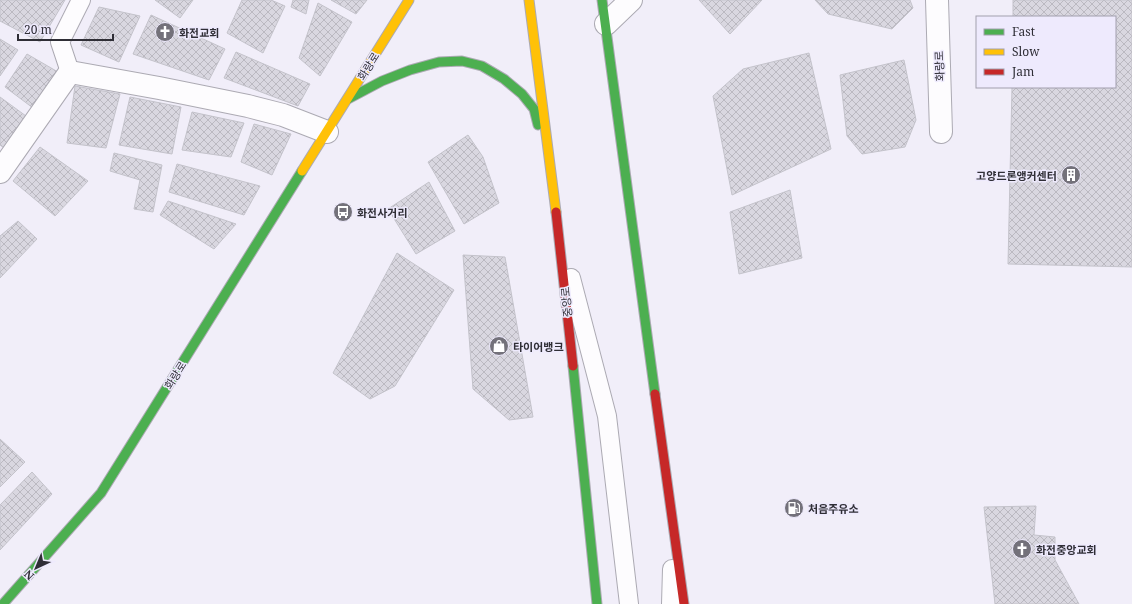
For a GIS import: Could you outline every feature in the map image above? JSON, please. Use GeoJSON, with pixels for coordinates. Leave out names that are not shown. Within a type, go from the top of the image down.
{"type":"FeatureCollection","features":[{"type":"Feature","properties":{"kind":"main road","name":"화랑로"},"geometry":{"type":"LineString","coordinates":[[3,604],[101,493],[409,0]]}},
{"type":"Feature","properties":{"kind":"main road","name":"중앙로"},"geometry":{"type":"LineString","coordinates":[[529,0],[559,232],[597,604]]}},
{"type":"Feature","properties":{"kind":"main road"},"geometry":{"type":"LineString","coordinates":[[602,0],[684,604]]}},
{"type":"Feature","properties":{"kind":"main road"},"geometry":{"type":"LineString","coordinates":[[348,99],[382,81],[410,70],[439,62],[462,61],[482,66],[504,79],[522,94],[534,109],[550,169]]}},
{"type":"Feature","properties":{"kind":"street"},"geometry":{"type":"LineString","coordinates":[[606,24],[631,0]]}},
{"type":"Feature","properties":{"kind":"street","name":"화랑로"},"geometry":{"type":"LineString","coordinates":[[937,0],[941,132]]}},
{"type":"Feature","properties":{"kind":"street"},"geometry":{"type":"LineString","coordinates":[[0,172],[70,72],[248,106],[283,115],[327,132]]}},
{"type":"Feature","properties":{"kind":"lane"},"geometry":{"type":"LineString","coordinates":[[70,72],[60,42],[81,0]]}},
{"type":"Feature","properties":{"kind":"lane"},"geometry":{"type":"LineString","coordinates":[[559,232],[607,416],[630,604]]}},
{"type":"Feature","properties":{"kind":"lane"},"geometry":{"type":"LineString","coordinates":[[671,604],[673,523]]}},
{"type":"Feature","properties":{"kind":"building"},"geometry":{"type":"Polygon","coordinates":[[[0,0],[65,0],[40,42],[0,21],[0,0]]]}},
{"type":"Feature","properties":{"kind":"building"},"geometry":{"type":"Polygon","coordinates":[[[155,0],[193,0],[180,18],[155,0]]]}},
{"type":"Feature","properties":{"kind":"building"},"geometry":{"type":"Polygon","coordinates":[[[242,0],[271,0],[285,6],[263,53],[227,33],[242,0]]]}},
{"type":"Feature","properties":{"kind":"building"},"geometry":{"type":"Polygon","coordinates":[[[293,0],[309,0],[306,14],[291,7],[293,0]]]}},
{"type":"Feature","properties":{"kind":"building"},"geometry":{"type":"Polygon","coordinates":[[[331,0],[367,0],[356,14],[331,0]]]}},
{"type":"Feature","properties":{"kind":"building"},"geometry":{"type":"Polygon","coordinates":[[[699,0],[762,0],[730,34],[699,0]]]}},
{"type":"Feature","properties":{"kind":"building"},"geometry":{"type":"Polygon","coordinates":[[[815,0],[910,0],[913,8],[892,29],[828,14],[815,0]]]}},
{"type":"Feature","properties":{"kind":"building","name":"고양드론앵커센터"},"geometry":{"type":"Polygon","coordinates":[[[1013,0],[1132,0],[1132,267],[1008,264],[1012,88],[1116,88],[1116,16],[1013,16],[1013,0]]]}},
{"type":"Feature","properties":{"kind":"building"},"geometry":{"type":"Polygon","coordinates":[[[318,3],[352,22],[320,76],[299,58],[318,3]]]}},
{"type":"Feature","properties":{"kind":"building"},"geometry":{"type":"Polygon","coordinates":[[[99,7],[140,16],[119,62],[81,45],[99,7]]]}},
{"type":"Feature","properties":{"kind":"building","name":"화전교회"},"geometry":{"type":"Polygon","coordinates":[[[151,15],[225,49],[209,80],[133,54],[151,15]]]}},
{"type":"Feature","properties":{"kind":"building"},"geometry":{"type":"Polygon","coordinates":[[[0,39],[18,50],[0,76],[0,39]]]}},
{"type":"Feature","properties":{"kind":"building"},"geometry":{"type":"Polygon","coordinates":[[[236,52],[310,84],[298,106],[224,78],[236,52]]]}},
{"type":"Feature","properties":{"kind":"building"},"geometry":{"type":"Polygon","coordinates":[[[809,53],[831,149],[732,195],[713,96],[743,69],[809,53]]]}},
{"type":"Feature","properties":{"kind":"building"},"geometry":{"type":"Polygon","coordinates":[[[27,54],[58,72],[33,108],[5,87],[27,54]]]}},
{"type":"Feature","properties":{"kind":"building"},"geometry":{"type":"Polygon","coordinates":[[[904,60],[916,120],[905,147],[862,154],[847,136],[840,75],[904,60]]]}},
{"type":"Feature","properties":{"kind":"building"},"geometry":{"type":"Polygon","coordinates":[[[75,86],[120,94],[106,148],[67,143],[75,86]]]}},
{"type":"Feature","properties":{"kind":"building"},"geometry":{"type":"Polygon","coordinates":[[[0,97],[26,116],[4,148],[0,145],[0,97]]]}},
{"type":"Feature","properties":{"kind":"building"},"geometry":{"type":"Polygon","coordinates":[[[130,97],[181,107],[172,154],[119,145],[130,97]]]}},
{"type":"Feature","properties":{"kind":"building"},"geometry":{"type":"Polygon","coordinates":[[[192,112],[244,123],[231,157],[182,150],[192,112]]]}},
{"type":"Feature","properties":{"kind":"building"},"geometry":{"type":"Polygon","coordinates":[[[254,124],[291,134],[272,175],[241,162],[254,124]]]}},
{"type":"Feature","properties":{"kind":"building"},"geometry":{"type":"Polygon","coordinates":[[[468,135],[483,157],[499,203],[464,224],[428,162],[468,135]]]}},
{"type":"Feature","properties":{"kind":"building"},"geometry":{"type":"Polygon","coordinates":[[[40,147],[88,181],[55,216],[13,181],[40,147]]]}},
{"type":"Feature","properties":{"kind":"building"},"geometry":{"type":"Polygon","coordinates":[[[114,153],[162,165],[153,212],[134,209],[140,180],[110,171],[114,153]]]}},
{"type":"Feature","properties":{"kind":"building"},"geometry":{"type":"Polygon","coordinates":[[[177,164],[260,186],[244,215],[169,192],[177,164]]]}},
{"type":"Feature","properties":{"kind":"building"},"geometry":{"type":"Polygon","coordinates":[[[429,182],[455,231],[416,254],[388,209],[429,182]]]}},
{"type":"Feature","properties":{"kind":"building"},"geometry":{"type":"Polygon","coordinates":[[[790,190],[802,258],[739,274],[730,212],[790,190]]]}},
{"type":"Feature","properties":{"kind":"building"},"geometry":{"type":"Polygon","coordinates":[[[168,201],[236,224],[214,249],[160,215],[168,201]]]}},
{"type":"Feature","properties":{"kind":"building"},"geometry":{"type":"Polygon","coordinates":[[[18,221],[37,239],[0,278],[0,236],[18,221]]]}},
{"type":"Feature","properties":{"kind":"building"},"geometry":{"type":"Polygon","coordinates":[[[397,253],[454,290],[395,386],[370,399],[333,373],[397,253]]]}},
{"type":"Feature","properties":{"kind":"building"},"geometry":{"type":"Polygon","coordinates":[[[463,255],[505,257],[533,417],[509,420],[473,389],[463,255]]]}},
{"type":"Feature","properties":{"kind":"building"},"geometry":{"type":"Polygon","coordinates":[[[0,439],[25,462],[0,487],[0,439]]]}},
{"type":"Feature","properties":{"kind":"building"},"geometry":{"type":"Polygon","coordinates":[[[32,472],[52,494],[0,550],[0,505],[32,472]]]}},
{"type":"Feature","properties":{"kind":"building","name":"화전중앙교회"},"geometry":{"type":"Polygon","coordinates":[[[1036,506],[1034,535],[1055,537],[1055,560],[1079,604],[995,604],[984,507],[1036,506]]]}},
{"type":"Feature","properties":{"kind":"traffic: fast"},"geometry":{"type":"LineString","coordinates":[[602,0],[655,394]]}},
{"type":"Feature","properties":{"kind":"traffic: fast"},"geometry":{"type":"LineString","coordinates":[[348,99],[382,81],[410,70],[439,62],[462,61],[482,66],[504,79],[522,94],[534,109],[538,125]]}},
{"type":"Feature","properties":{"kind":"traffic: fast"},"geometry":{"type":"LineString","coordinates":[[3,604],[101,493],[302,171]]}},
{"type":"Feature","properties":{"kind":"traffic: fast"},"geometry":{"type":"LineString","coordinates":[[573,366],[597,604]]}},
{"type":"Feature","properties":{"kind":"traffic: slow"},"geometry":{"type":"LineString","coordinates":[[302,171],[409,0]]}},
{"type":"Feature","properties":{"kind":"traffic: slow"},"geometry":{"type":"LineString","coordinates":[[529,0],[556,212]]}},
{"type":"Feature","properties":{"kind":"traffic: jam"},"geometry":{"type":"LineString","coordinates":[[556,212],[573,366]]}},
{"type":"Feature","properties":{"kind":"traffic: jam"},"geometry":{"type":"LineString","coordinates":[[655,394],[684,604]]}},
{"type":"Feature","properties":{"kind":"place","name":"화전교회"},"geometry":{"type":"Point","coordinates":[165,32]}},
{"type":"Feature","properties":{"kind":"place","name":"고양드론앵커센터"},"geometry":{"type":"Point","coordinates":[1071,175]}},
{"type":"Feature","properties":{"kind":"place","name":"화전사거리"},"geometry":{"type":"Point","coordinates":[343,212]}},
{"type":"Feature","properties":{"kind":"place","name":"타이어뱅크"},"geometry":{"type":"Point","coordinates":[499,346]}},
{"type":"Feature","properties":{"kind":"place","name":"처음주유소"},"geometry":{"type":"Point","coordinates":[794,508]}},
{"type":"Feature","properties":{"kind":"place","name":"화전중앙교회"},"geometry":{"type":"Point","coordinates":[1022,549]}}]}
